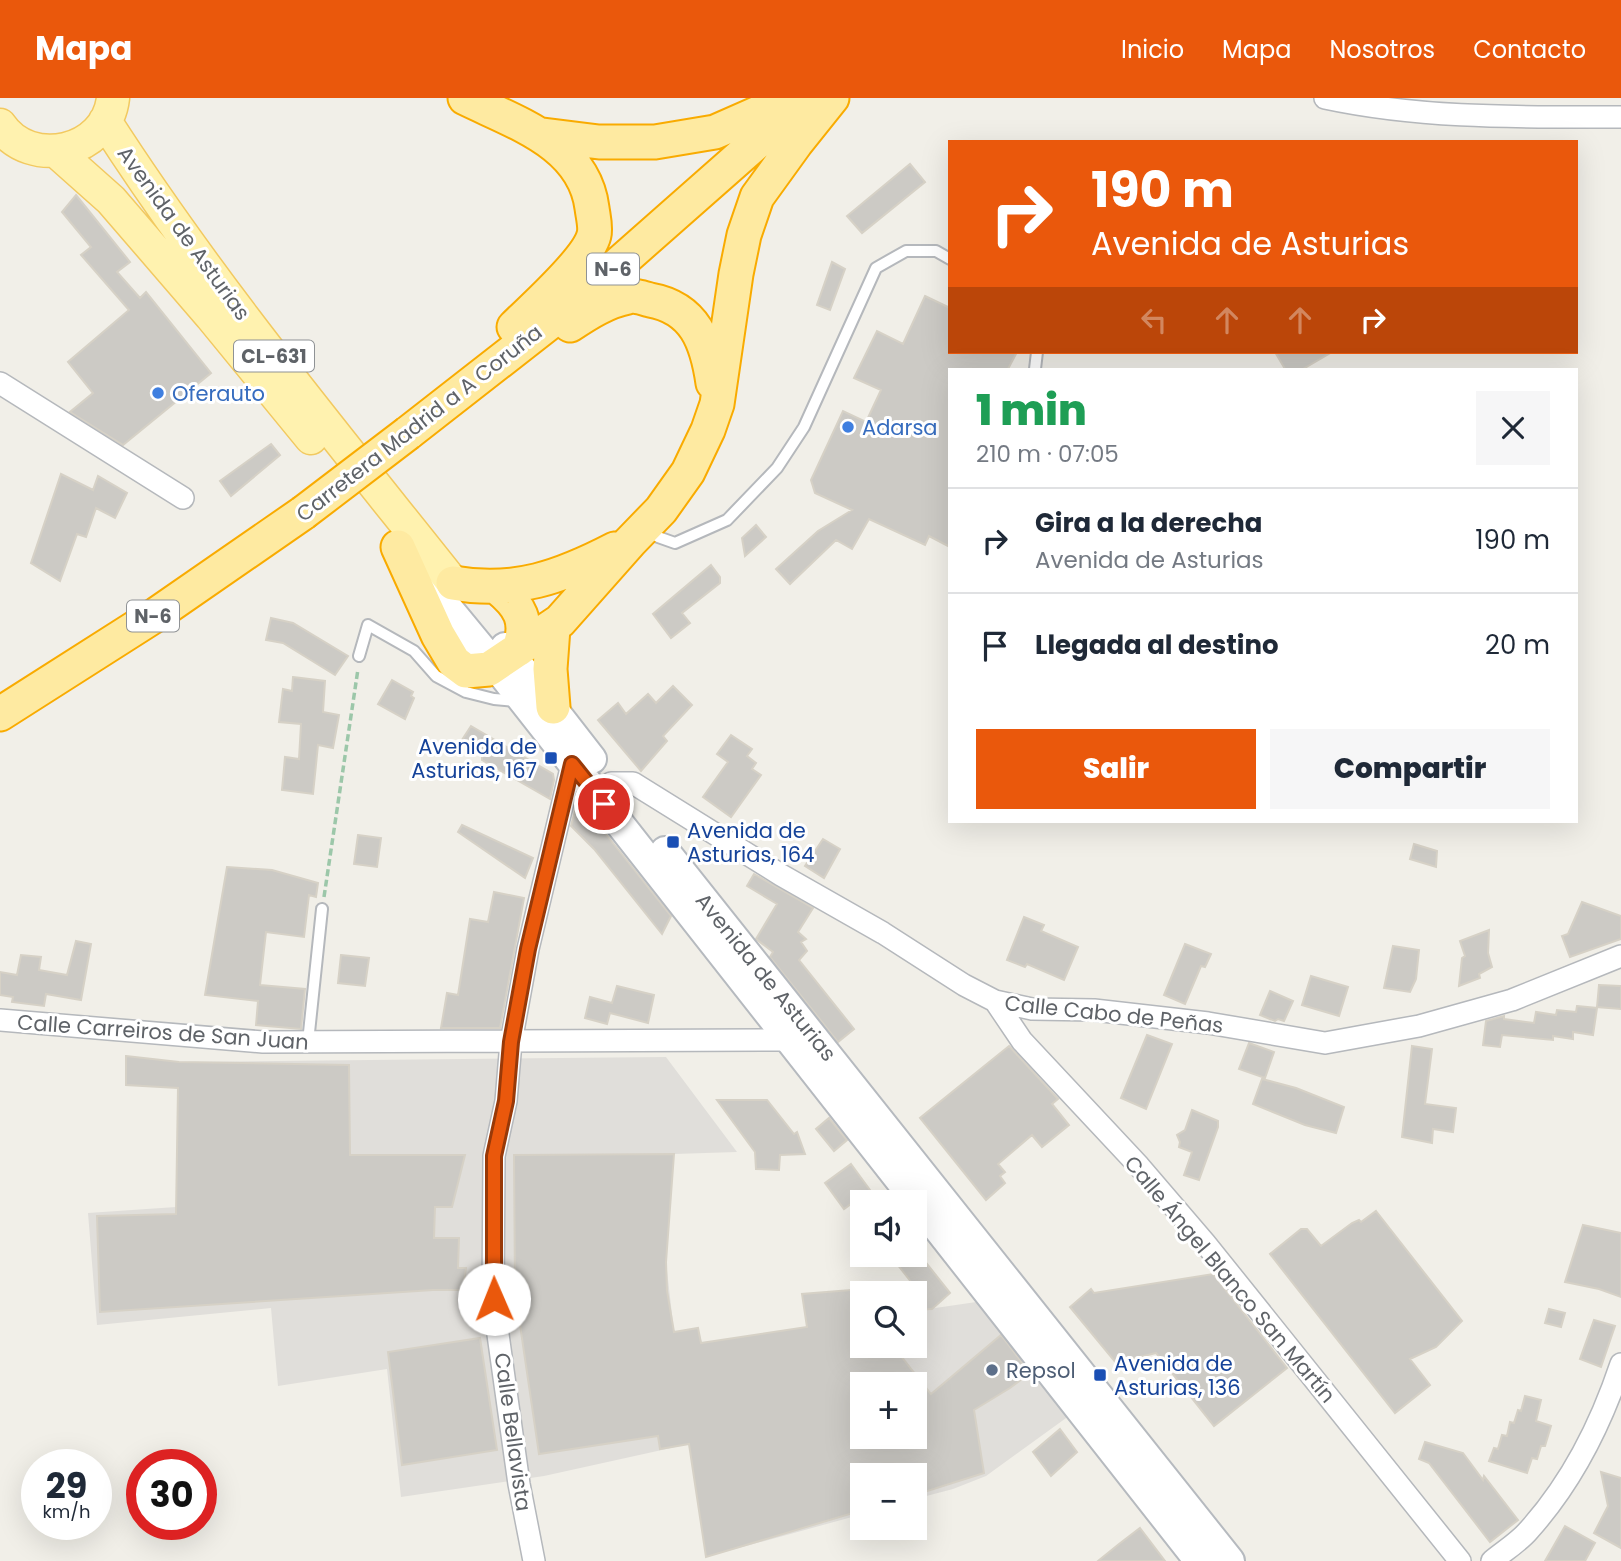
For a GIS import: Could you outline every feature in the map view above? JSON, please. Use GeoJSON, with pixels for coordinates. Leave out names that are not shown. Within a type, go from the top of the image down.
{"type":"FeatureCollection","features":[{"type":"Feature","properties":{"kind":"highway"},"geometry":{"type":"LineString","coordinates":[[408,432],[566,274],[586,251],[595,234],[590,193],[575,164],[542,135],[465,98]]}},
{"type":"Feature","properties":{"kind":"highway"},"geometry":{"type":"LineString","coordinates":[[542,135],[599,142],[656,142],[715,132],[792,98]]}},
{"type":"Feature","properties":{"kind":"highway","name":"Carretera Madrid a A Coruña"},"geometry":{"type":"LineString","coordinates":[[0,713],[157,614],[303,513],[572,305],[766,134],[812,98]]}},
{"type":"Feature","properties":{"kind":"highway"},"geometry":{"type":"LineString","coordinates":[[398,547],[438,635],[453,662],[466,671],[484,671],[553,628],[675,494],[688,472],[708,430],[716,404],[736,274],[744,235],[757,197],[832,98]]}},
{"type":"Feature","properties":{"kind":"highway"},"geometry":{"type":"LineString","coordinates":[[408,432],[472,393],[597,307],[631,296],[660,302],[690,318],[709,355],[716,404]]}},
{"type":"Feature","properties":{"kind":"highway"},"geometry":{"type":"LineString","coordinates":[[453,583],[498,588],[561,575],[638,534]]}},
{"type":"Feature","properties":{"kind":"highway"},"geometry":{"type":"LineString","coordinates":[[498,588],[513,601],[525,627],[509,656]]}},
{"type":"Feature","properties":{"kind":"highway"},"geometry":{"type":"LineString","coordinates":[[538,704],[550,669],[553,628]]}},
{"type":"Feature","properties":{"kind":"main road","name":"CL-631"},"geometry":{"type":"LineString","coordinates":[[5,134],[38,151],[57,152],[82,144],[97,132],[109,110]]}},
{"type":"Feature","properties":{"kind":"main road","name":"Avenida de Asturias"},"geometry":{"type":"LineString","coordinates":[[109,110],[157,200],[307,399],[509,656],[572,764],[1199,1561]]}},
{"type":"Feature","properties":{"kind":"main road","name":"Avenida de Asturias"},"geometry":{"type":"LineString","coordinates":[[57,152],[111,200],[211,316],[398,547]]}},
{"type":"Feature","properties":{"kind":"main road","name":"Avenida de Asturias"},"geometry":{"type":"LineString","coordinates":[[538,704],[611,783],[1230,1561]]}},
{"type":"Feature","properties":{"kind":"street"},"geometry":{"type":"LineString","coordinates":[[1325,98],[1361,106],[1475,117],[1621,117]]}},
{"type":"Feature","properties":{"kind":"street"},"geometry":{"type":"LineString","coordinates":[[0,383],[183,498]]}},
{"type":"Feature","properties":{"kind":"street","name":"Calle Bellavista"},"geometry":{"type":"LineString","coordinates":[[534,1561],[519,1484],[494,1299],[494,1156],[506,1101],[511,1042],[528,949],[572,764]]}},
{"type":"Feature","properties":{"kind":"street","name":"Calle Cabo de Peñas"},"geometry":{"type":"LineString","coordinates":[[611,783],[633,783],[760,862],[874,927],[964,985],[995,1001],[1032,1009],[1094,1010],[1208,1023],[1325,1043],[1419,1026],[1512,1000],[1621,956]]}},
{"type":"Feature","properties":{"kind":"street","name":"Calle Ángel Blanco San Martín"},"geometry":{"type":"LineString","coordinates":[[995,1001],[1022,1041],[1139,1166],[1205,1243],[1460,1561]]}},
{"type":"Feature","properties":{"kind":"street","name":"Calle Carreiros de San Juan"},"geometry":{"type":"LineString","coordinates":[[0,1020],[263,1042],[789,1040]]}},
{"type":"Feature","properties":{"kind":"street"},"geometry":{"type":"LineString","coordinates":[[1492,1561],[1528,1532],[1552,1501],[1588,1444],[1621,1364]]}},
{"type":"Feature","properties":{"kind":"lane"},"geometry":{"type":"LineString","coordinates":[[638,534],[675,543],[727,520],[777,468],[804,427],[876,268],[906,251],[936,251],[948,258]]}},
{"type":"Feature","properties":{"kind":"lane"},"geometry":{"type":"LineString","coordinates":[[359,656],[368,625],[414,652],[436,676],[466,692],[494,699],[538,704]]}},
{"type":"Feature","properties":{"kind":"lane"},"geometry":{"type":"LineString","coordinates":[[308,1042],[322,909]]}},
{"type":"Feature","properties":{"kind":"path"},"geometry":{"type":"LineString","coordinates":[[322,909],[359,656]]}},
{"type":"Feature","properties":{"kind":"shaded area"},"geometry":{"type":"Polygon","coordinates":[[[666,1057],[737,1152],[674,1154],[666,1262],[674,1332],[698,1328],[702,1343],[850,1345],[850,1358],[927,1358],[927,1309],[983,1301],[1073,1413],[986,1476],[927,1496],[927,1463],[850,1463],[850,1518],[706,1557],[689,1444],[544,1476],[401,1497],[387,1369],[278,1386],[271,1308],[97,1325],[88,1213],[176,1207],[179,1062],[666,1057]]]}},
{"type":"Feature","properties":{"kind":"building"},"geometry":{"type":"Polygon","coordinates":[[[910,164],[925,182],[862,233],[847,216],[910,164]]]}},
{"type":"Feature","properties":{"kind":"building"},"geometry":{"type":"Polygon","coordinates":[[[76,195],[130,262],[117,272],[140,298],[146,292],[211,373],[123,445],[70,412],[93,393],[68,362],[129,310],[81,255],[91,247],[62,212],[76,195]]]}},
{"type":"Feature","properties":{"kind":"building"},"geometry":{"type":"Polygon","coordinates":[[[832,262],[845,269],[830,310],[817,305],[832,262]]]}},
{"type":"Feature","properties":{"kind":"building"},"geometry":{"type":"Polygon","coordinates":[[[925,296],[948,307],[948,354],[1016,354],[1009,368],[948,368],[948,546],[929,536],[925,545],[869,519],[852,549],[836,540],[790,584],[776,569],[818,531],[852,510],[815,493],[811,480],[843,411],[866,422],[881,390],[854,378],[877,331],[903,344],[925,296]]]}},
{"type":"Feature","properties":{"kind":"building"},"geometry":{"type":"Polygon","coordinates":[[[1276,354],[1329,354],[1305,368],[1284,368],[1276,354]]]}},
{"type":"Feature","properties":{"kind":"building"},"geometry":{"type":"Polygon","coordinates":[[[271,444],[280,455],[231,496],[220,481],[271,444]]]}},
{"type":"Feature","properties":{"kind":"building"},"geometry":{"type":"Polygon","coordinates":[[[61,474],[93,490],[98,476],[127,493],[115,518],[96,508],[86,537],[77,534],[60,581],[31,563],[61,474]]]}},
{"type":"Feature","properties":{"kind":"building"},"geometry":{"type":"Polygon","coordinates":[[[756,525],[766,537],[745,556],[742,538],[756,525]]]}},
{"type":"Feature","properties":{"kind":"building"},"geometry":{"type":"Polygon","coordinates":[[[711,565],[720,577],[720,583],[682,613],[690,623],[671,638],[653,614],[711,565]]]}},
{"type":"Feature","properties":{"kind":"building"},"geometry":{"type":"Polygon","coordinates":[[[271,618],[293,623],[348,656],[335,675],[283,643],[266,640],[271,618]]]}},
{"type":"Feature","properties":{"kind":"building"},"geometry":{"type":"Polygon","coordinates":[[[293,677],[325,681],[323,712],[339,715],[333,748],[318,745],[313,794],[282,790],[285,757],[299,759],[301,724],[279,722],[283,689],[292,691],[293,677]]]}},
{"type":"Feature","properties":{"kind":"building"},"geometry":{"type":"Polygon","coordinates":[[[392,680],[413,692],[411,696],[414,698],[405,719],[378,704],[392,680]]]}},
{"type":"Feature","properties":{"kind":"building"},"geometry":{"type":"Polygon","coordinates":[[[673,686],[692,705],[663,736],[667,741],[641,771],[598,720],[618,703],[626,714],[648,694],[656,703],[673,686]]]}},
{"type":"Feature","properties":{"kind":"building"},"geometry":{"type":"Polygon","coordinates":[[[471,726],[553,774],[550,799],[482,760],[482,756],[460,743],[471,726]]]}},
{"type":"Feature","properties":{"kind":"building"},"geometry":{"type":"Polygon","coordinates":[[[731,735],[752,749],[747,756],[756,763],[752,769],[761,775],[731,817],[703,797],[728,762],[717,754],[731,735]]]}},
{"type":"Feature","properties":{"kind":"building"},"geometry":{"type":"Polygon","coordinates":[[[578,799],[671,916],[662,934],[594,849],[571,826],[578,799]]]}},
{"type":"Feature","properties":{"kind":"building"},"geometry":{"type":"Polygon","coordinates":[[[462,825],[533,858],[525,878],[458,832],[462,825]]]}},
{"type":"Feature","properties":{"kind":"building"},"geometry":{"type":"Polygon","coordinates":[[[358,835],[381,838],[377,867],[354,864],[358,835]]]}},
{"type":"Feature","properties":{"kind":"building"},"geometry":{"type":"Polygon","coordinates":[[[823,839],[840,849],[824,878],[805,866],[823,839]]]}},
{"type":"Feature","properties":{"kind":"building"},"geometry":{"type":"Polygon","coordinates":[[[1414,844],[1437,851],[1436,867],[1410,859],[1414,844]]]}},
{"type":"Feature","properties":{"kind":"building"},"geometry":{"type":"Polygon","coordinates":[[[227,867],[272,870],[318,883],[316,897],[309,895],[304,937],[266,932],[260,985],[305,989],[301,1029],[256,1025],[258,1001],[205,995],[227,867]]]}},
{"type":"Feature","properties":{"kind":"building"},"geometry":{"type":"Polygon","coordinates":[[[754,874],[813,908],[798,932],[806,939],[801,942],[807,951],[799,960],[854,1029],[838,1042],[770,957],[773,952],[756,939],[777,904],[747,886],[754,874]]]}},
{"type":"Feature","properties":{"kind":"building"},"geometry":{"type":"Polygon","coordinates":[[[494,892],[524,898],[500,1028],[441,1028],[447,993],[458,995],[470,919],[488,922],[494,892]]]}},
{"type":"Feature","properties":{"kind":"building"},"geometry":{"type":"Polygon","coordinates":[[[1582,902],[1621,916],[1621,939],[1570,957],[1562,936],[1568,934],[1582,902]]]}},
{"type":"Feature","properties":{"kind":"building"},"geometry":{"type":"Polygon","coordinates":[[[1024,917],[1044,925],[1041,931],[1078,947],[1064,980],[1027,964],[1025,967],[1007,960],[1024,917]]]}},
{"type":"Feature","properties":{"kind":"building"},"geometry":{"type":"Polygon","coordinates":[[[1489,930],[1488,953],[1492,967],[1479,974],[1480,978],[1459,986],[1462,958],[1465,956],[1460,941],[1489,930]]]}},
{"type":"Feature","properties":{"kind":"building"},"geometry":{"type":"Polygon","coordinates":[[[76,941],[91,944],[81,1000],[46,994],[44,1006],[12,1002],[13,997],[0,995],[0,972],[17,975],[21,955],[41,957],[39,970],[67,975],[76,941]]]}},
{"type":"Feature","properties":{"kind":"building"},"geometry":{"type":"Polygon","coordinates":[[[1185,944],[1211,954],[1205,967],[1201,966],[1185,1004],[1164,995],[1185,944]]]}},
{"type":"Feature","properties":{"kind":"building"},"geometry":{"type":"Polygon","coordinates":[[[1393,946],[1419,950],[1416,979],[1410,992],[1384,988],[1393,946]]]}},
{"type":"Feature","properties":{"kind":"building"},"geometry":{"type":"Polygon","coordinates":[[[341,955],[369,958],[365,986],[338,983],[341,955]]]}},
{"type":"Feature","properties":{"kind":"building"},"geometry":{"type":"Polygon","coordinates":[[[1311,976],[1348,987],[1339,1016],[1302,1005],[1311,976]]]}},
{"type":"Feature","properties":{"kind":"building"},"geometry":{"type":"Polygon","coordinates":[[[1599,985],[1621,986],[1621,1009],[1597,1007],[1599,985]]]}},
{"type":"Feature","properties":{"kind":"building"},"geometry":{"type":"Polygon","coordinates":[[[617,986],[654,995],[648,1023],[610,1013],[607,1024],[585,1018],[590,997],[612,1003],[617,986]]]}},
{"type":"Feature","properties":{"kind":"building"},"geometry":{"type":"Polygon","coordinates":[[[1270,991],[1293,1001],[1284,1021],[1275,1021],[1260,1015],[1270,991]]]}},
{"type":"Feature","properties":{"kind":"building"},"geometry":{"type":"Polygon","coordinates":[[[1577,1006],[1597,1008],[1593,1035],[1573,1032],[1573,1039],[1553,1036],[1553,1040],[1502,1035],[1500,1047],[1483,1045],[1486,1021],[1504,1016],[1504,1019],[1534,1023],[1536,1012],[1556,1015],[1557,1010],[1576,1012],[1577,1006]]]}},
{"type":"Feature","properties":{"kind":"building"},"geometry":{"type":"Polygon","coordinates":[[[1147,1035],[1172,1044],[1146,1109],[1121,1098],[1147,1035]]]}},
{"type":"Feature","properties":{"kind":"building"},"geometry":{"type":"Polygon","coordinates":[[[1249,1043],[1274,1052],[1265,1078],[1239,1069],[1249,1043]]]}},
{"type":"Feature","properties":{"kind":"building"},"geometry":{"type":"Polygon","coordinates":[[[1009,1046],[1058,1099],[1052,1104],[1069,1125],[1042,1147],[1032,1135],[998,1164],[1005,1172],[1000,1176],[1005,1183],[986,1200],[920,1118],[1009,1046]]]}},
{"type":"Feature","properties":{"kind":"building"},"geometry":{"type":"Polygon","coordinates":[[[1412,1046],[1432,1049],[1425,1104],[1456,1108],[1453,1132],[1433,1129],[1432,1143],[1402,1137],[1412,1046]]]}},
{"type":"Feature","properties":{"kind":"building"},"geometry":{"type":"Polygon","coordinates":[[[126,1056],[179,1062],[349,1065],[350,1155],[465,1155],[452,1207],[435,1207],[434,1238],[459,1238],[458,1268],[466,1268],[463,1290],[100,1312],[97,1216],[176,1214],[178,1088],[126,1085],[126,1056]]]}},
{"type":"Feature","properties":{"kind":"building"},"geometry":{"type":"Polygon","coordinates":[[[1262,1079],[1296,1088],[1344,1107],[1336,1133],[1305,1125],[1253,1104],[1262,1079]]]}},
{"type":"Feature","properties":{"kind":"building"},"geometry":{"type":"Polygon","coordinates":[[[717,1100],[767,1100],[794,1134],[797,1132],[805,1154],[780,1155],[779,1170],[756,1169],[755,1152],[717,1100]]]}},
{"type":"Feature","properties":{"kind":"building"},"geometry":{"type":"Polygon","coordinates":[[[1192,1110],[1218,1121],[1199,1180],[1184,1175],[1192,1152],[1179,1147],[1177,1135],[1185,1130],[1192,1110]]]}},
{"type":"Feature","properties":{"kind":"building"},"geometry":{"type":"Polygon","coordinates":[[[829,1118],[847,1140],[834,1151],[816,1129],[829,1118]]]}},
{"type":"Feature","properties":{"kind":"building"},"geometry":{"type":"Polygon","coordinates":[[[674,1154],[666,1262],[667,1291],[674,1332],[698,1328],[701,1343],[807,1327],[802,1294],[850,1290],[850,1358],[902,1358],[914,1372],[850,1372],[850,1449],[927,1449],[927,1389],[931,1394],[1001,1335],[1030,1373],[974,1410],[984,1473],[927,1491],[927,1463],[850,1463],[850,1514],[706,1557],[689,1444],[660,1449],[658,1436],[539,1454],[515,1291],[514,1155],[674,1154]]]}},
{"type":"Feature","properties":{"kind":"building"},"geometry":{"type":"Polygon","coordinates":[[[851,1164],[870,1190],[850,1190],[850,1205],[844,1209],[825,1183],[851,1164]]]}},
{"type":"Feature","properties":{"kind":"building"},"geometry":{"type":"Polygon","coordinates":[[[1376,1211],[1462,1321],[1436,1347],[1410,1359],[1430,1385],[1395,1413],[1270,1254],[1301,1229],[1307,1229],[1321,1246],[1352,1223],[1359,1220],[1361,1222],[1376,1211]]]}},
{"type":"Feature","properties":{"kind":"building"},"geometry":{"type":"Polygon","coordinates":[[[1583,1225],[1621,1233],[1621,1297],[1565,1282],[1583,1225]]]}},
{"type":"Feature","properties":{"kind":"building"},"geometry":{"type":"Polygon","coordinates":[[[927,1264],[950,1293],[932,1309],[927,1309],[927,1281],[910,1281],[899,1267],[927,1267],[927,1264]]]}},
{"type":"Feature","properties":{"kind":"building"},"geometry":{"type":"Polygon","coordinates":[[[1213,1274],[1287,1368],[1214,1426],[1156,1353],[1116,1363],[1070,1307],[1091,1289],[1094,1293],[1213,1274]]]}},
{"type":"Feature","properties":{"kind":"building"},"geometry":{"type":"Polygon","coordinates":[[[1549,1309],[1565,1313],[1561,1327],[1545,1323],[1549,1309]]]}},
{"type":"Feature","properties":{"kind":"building"},"geometry":{"type":"Polygon","coordinates":[[[1594,1320],[1615,1326],[1601,1367],[1580,1359],[1594,1320]]]}},
{"type":"Feature","properties":{"kind":"building"},"geometry":{"type":"Polygon","coordinates":[[[480,1338],[497,1450],[402,1465],[388,1352],[480,1338]]]}},
{"type":"Feature","properties":{"kind":"building"},"geometry":{"type":"Polygon","coordinates":[[[1525,1396],[1541,1400],[1536,1421],[1551,1426],[1545,1446],[1541,1446],[1537,1459],[1532,1458],[1527,1473],[1489,1461],[1494,1448],[1498,1449],[1502,1435],[1507,1436],[1510,1422],[1514,1423],[1518,1410],[1521,1411],[1525,1396]]]}},
{"type":"Feature","properties":{"kind":"building"},"geometry":{"type":"Polygon","coordinates":[[[1060,1429],[1077,1452],[1051,1476],[1033,1452],[1060,1429]]]}},
{"type":"Feature","properties":{"kind":"building"},"geometry":{"type":"Polygon","coordinates":[[[1425,1442],[1463,1453],[1518,1520],[1490,1542],[1429,1463],[1419,1459],[1425,1442]]]}},
{"type":"Feature","properties":{"kind":"building"},"geometry":{"type":"Polygon","coordinates":[[[1601,1472],[1621,1478],[1621,1548],[1594,1533],[1608,1506],[1601,1472]]]}},
{"type":"Feature","properties":{"kind":"building"},"geometry":{"type":"Polygon","coordinates":[[[1565,1526],[1595,1543],[1585,1561],[1545,1561],[1565,1526]]]}},
{"type":"Feature","properties":{"kind":"building"},"geometry":{"type":"Polygon","coordinates":[[[1140,1528],[1165,1561],[1098,1561],[1119,1544],[1140,1528]]]}},
{"type":"Feature","properties":{"kind":"place","name":"Oferauto"},"geometry":{"type":"Point","coordinates":[158,393]}},
{"type":"Feature","properties":{"kind":"place","name":"Adarsa"},"geometry":{"type":"Point","coordinates":[848,427]}},
{"type":"Feature","properties":{"kind":"place","name":"Avenida de Asturias, 167"},"geometry":{"type":"Point","coordinates":[551,758]}},
{"type":"Feature","properties":{"kind":"place","name":"Avenida de Asturias, 164"},"geometry":{"type":"Point","coordinates":[673,842]}},
{"type":"Feature","properties":{"kind":"place","name":"Repsol"},"geometry":{"type":"Point","coordinates":[992,1370]}},
{"type":"Feature","properties":{"kind":"place","name":"Avenida de Asturias, 136"},"geometry":{"type":"Point","coordinates":[1100,1375]}},
{"type":"Feature","properties":{"kind":"route"},"geometry":{"type":"LineString","coordinates":[[494,1299],[494,1156],[506,1101],[511,1042],[528,949],[572,764],[604,804]]}}]}
